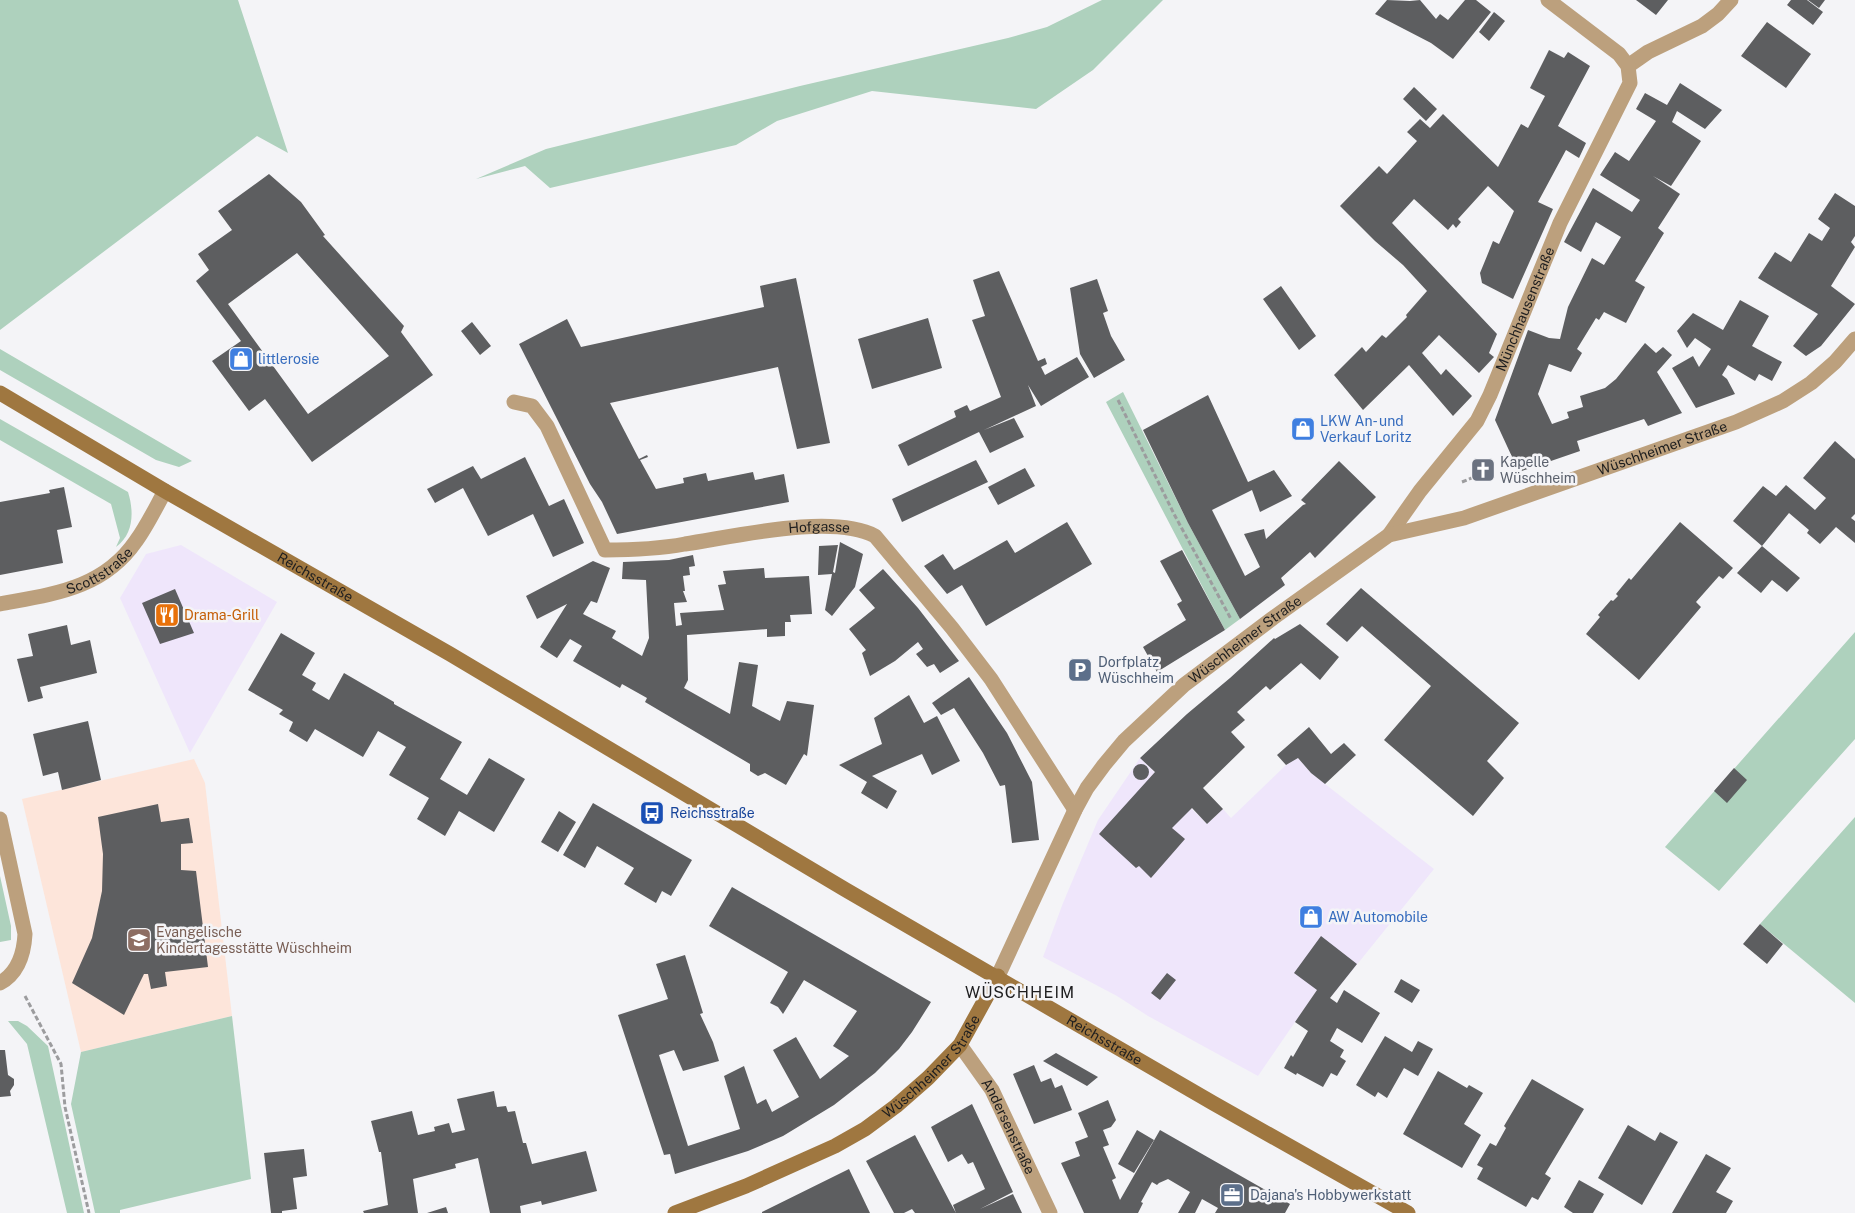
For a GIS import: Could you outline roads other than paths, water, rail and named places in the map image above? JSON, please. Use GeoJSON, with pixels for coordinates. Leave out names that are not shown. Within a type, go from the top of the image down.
{"type":"FeatureCollection","features":[{"type":"Feature","properties":{"kind":"main road","name":"Reichsstraße"},"geometry":{"type":"LineString","coordinates":[[0,393],[165,491],[450,654],[846,890],[1408,1213]]}},
{"type":"Feature","properties":{"kind":"main road","name":"Wüschheimer Straße"},"geometry":{"type":"LineString","coordinates":[[675,1213],[797,1164],[865,1129],[896,1106],[928,1078],[960,1045],[998,976]]}},
{"type":"Feature","properties":{"kind":"street"},"geometry":{"type":"LineString","coordinates":[[1548,0],[1619,54],[1628,66],[1648,52],[1702,26],[1718,14],[1731,0]]}},
{"type":"Feature","properties":{"kind":"street","name":"Münchhausenstraße"},"geometry":{"type":"LineString","coordinates":[[1389,535],[1420,491],[1477,421],[1490,395],[1560,223],[1624,98],[1630,83],[1628,66]]}},
{"type":"Feature","properties":{"kind":"street","name":"Wüschheimer Straße"},"geometry":{"type":"LineString","coordinates":[[998,976],[1087,788],[1124,741],[1184,685],[1389,535],[1464,518],[1736,422],[1783,401],[1811,383],[1835,362],[1855,339]]}},
{"type":"Feature","properties":{"kind":"street","name":"Hofgasse"},"geometry":{"type":"LineString","coordinates":[[514,402],[532,406],[547,426],[604,550],[644,550],[754,533],[828,526],[866,532],[875,536],[952,628],[991,679],[1075,810]]}},
{"type":"Feature","properties":{"kind":"street","name":"Scottstraße"},"geometry":{"type":"LineString","coordinates":[[0,604],[71,589],[88,583],[107,571],[137,541],[165,491]]}},
{"type":"Feature","properties":{"kind":"street"},"geometry":{"type":"LineString","coordinates":[[0,819],[26,934],[24,947],[12,973],[0,983]]}},
{"type":"Feature","properties":{"kind":"street","name":"Andersenstraße"},"geometry":{"type":"LineString","coordinates":[[960,1045],[992,1090],[1050,1213]]}},
{"type":"Feature","properties":{"kind":"place","name":"littlerosie"},"geometry":{"type":"Point","coordinates":[241,359]}},
{"type":"Feature","properties":{"kind":"place","name":"LKW An- und Verkauf Loritz"},"geometry":{"type":"Point","coordinates":[1303,429]}},
{"type":"Feature","properties":{"kind":"place","name":"Kapelle Wüschheim"},"geometry":{"type":"Point","coordinates":[1483,470]}},
{"type":"Feature","properties":{"kind":"place","name":"Drama-Grill"},"geometry":{"type":"Point","coordinates":[167,615]}},
{"type":"Feature","properties":{"kind":"place","name":"Dorfplatz Wüschheim"},"geometry":{"type":"Point","coordinates":[1080,670]}},
{"type":"Feature","properties":{"kind":"place","name":"Reichsstraße"},"geometry":{"type":"Point","coordinates":[652,813]}},
{"type":"Feature","properties":{"kind":"place","name":"AW Automobile"},"geometry":{"type":"Point","coordinates":[1311,917]}},
{"type":"Feature","properties":{"kind":"place","name":"Evangelische Kindertagesstätte Wüschheim"},"geometry":{"type":"Point","coordinates":[139,940]}},
{"type":"Feature","properties":{"kind":"place","name":"Dajana's Hobbywerkstatt"},"geometry":{"type":"Point","coordinates":[1232,1195]}},
{"type":"Feature","properties":{"kind":"district","name":"WÜSCHHEIM"},"geometry":{"type":"Point","coordinates":[1020,992]}}]}
